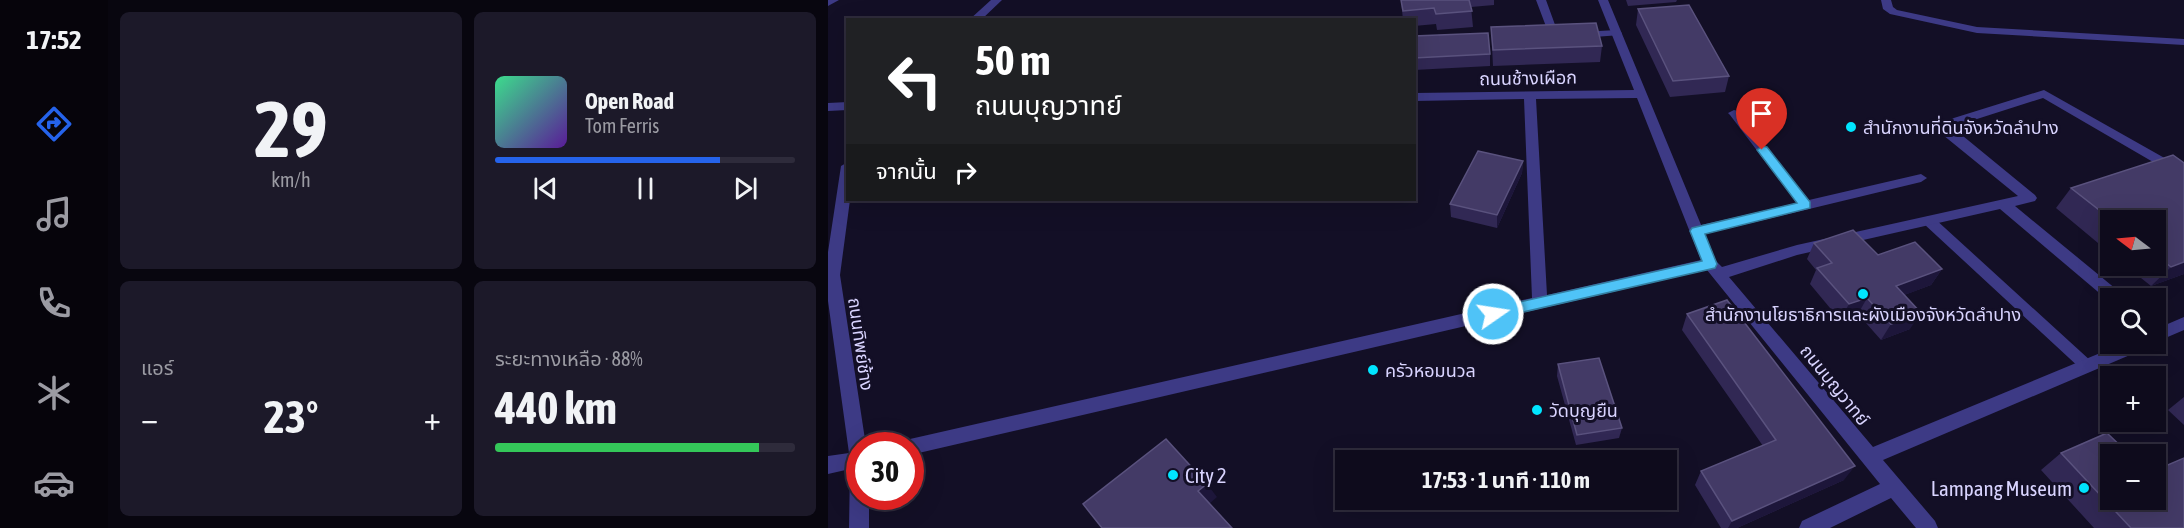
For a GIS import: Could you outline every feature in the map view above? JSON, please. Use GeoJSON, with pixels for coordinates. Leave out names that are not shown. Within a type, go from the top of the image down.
{"type":"FeatureCollection","features":[{"type":"Feature","properties":{"kind":"street"},"geometry":{"type":"LineString","coordinates":[[976,18],[997,0]]}},
{"type":"Feature","properties":{"kind":"street","name":"ถนนบุญวาทย์"},"geometry":{"type":"LineString","coordinates":[[1603,0],[1697,231],[1715,269],[1928,528]]}},
{"type":"Feature","properties":{"kind":"street"},"geometry":{"type":"LineString","coordinates":[[1886,0],[1888,9],[1894,12],[1956,27],[2184,42]]}},
{"type":"Feature","properties":{"kind":"street","name":"ถนนช้างเผือก"},"geometry":{"type":"LineString","coordinates":[[1416,98],[1642,94]]}},
{"type":"Feature","properties":{"kind":"street"},"geometry":{"type":"LineString","coordinates":[[924,444],[1540,303],[1715,269],[2030,198],[1947,132],[1945,124],[2044,94],[2184,175]]}},
{"type":"Feature","properties":{"kind":"street"},"geometry":{"type":"LineString","coordinates":[[1530,96],[1540,303]]}},
{"type":"Feature","properties":{"kind":"street"},"geometry":{"type":"LineString","coordinates":[[828,107],[846,106]]}},
{"type":"Feature","properties":{"kind":"street","name":"ถนนทิพย์ช้าง"},"geometry":{"type":"LineString","coordinates":[[846,180],[832,275],[855,432]]}},
{"type":"Feature","properties":{"kind":"street"},"geometry":{"type":"LineString","coordinates":[[2003,204],[2104,288]]}},
{"type":"Feature","properties":{"kind":"street"},"geometry":{"type":"LineString","coordinates":[[2166,330],[2184,323]]}},
{"type":"Feature","properties":{"kind":"street"},"geometry":{"type":"LineString","coordinates":[[1870,457],[2115,354]]}},
{"type":"Feature","properties":{"kind":"street"},"geometry":{"type":"LineString","coordinates":[[828,465],[846,462]]}},
{"type":"Feature","properties":{"kind":"street"},"geometry":{"type":"LineString","coordinates":[[1809,528],[1894,487]]}},
{"type":"Feature","properties":{"kind":"street","name":"ถนนทิพย์ช้าง"},"geometry":{"type":"LineString","coordinates":[[859,510],[859,528]]}},
{"type":"Feature","properties":{"kind":"lane"},"geometry":{"type":"LineString","coordinates":[[828,3],[834,0]]}},
{"type":"Feature","properties":{"kind":"lane"},"geometry":{"type":"LineString","coordinates":[[1541,0],[1554,35],[1617,33]]}},
{"type":"Feature","properties":{"kind":"lane"},"geometry":{"type":"LineString","coordinates":[[1734,113],[1806,205]]}},
{"type":"Feature","properties":{"kind":"lane"},"geometry":{"type":"LineString","coordinates":[[1697,231],[1921,178]]}},
{"type":"Feature","properties":{"kind":"lane"},"geometry":{"type":"LineString","coordinates":[[1929,220],[2087,366]]}},
{"type":"Feature","properties":{"kind":"building"},"geometry":{"type":"Polygon","coordinates":[[[1401,0],[1469,0],[1472,11],[1436,14],[1434,8],[1403,11],[1401,0]]]}},
{"type":"Feature","properties":{"kind":"building"},"geometry":{"type":"Polygon","coordinates":[[[1689,5],[1729,76],[1673,81],[1638,9],[1689,5]]]}},
{"type":"Feature","properties":{"kind":"building"},"geometry":{"type":"Polygon","coordinates":[[[1596,23],[1602,46],[1493,50],[1491,27],[1596,23]]]}},
{"type":"Feature","properties":{"kind":"building"},"geometry":{"type":"Polygon","coordinates":[[[1488,33],[1490,54],[1416,58],[1416,36],[1488,33]]]}},
{"type":"Feature","properties":{"kind":"building"},"geometry":{"type":"Polygon","coordinates":[[[1478,151],[1523,161],[1497,215],[1450,204],[1478,151]]]}},
{"type":"Feature","properties":{"kind":"building"},"geometry":{"type":"Polygon","coordinates":[[[2173,155],[2184,163],[2184,262],[2171,267],[2166,263],[2166,210],[2100,211],[2071,188],[2173,155]]]}},
{"type":"Feature","properties":{"kind":"building"},"geometry":{"type":"Polygon","coordinates":[[[1853,230],[1878,255],[1915,242],[1942,269],[1896,286],[1921,313],[1891,324],[1867,298],[1849,304],[1817,268],[1832,263],[1814,243],[1853,230]]]}},
{"type":"Feature","properties":{"kind":"building"},"geometry":{"type":"Polygon","coordinates":[[[1727,300],[1855,466],[1732,521],[1701,471],[1776,440],[1687,314],[1727,300]]]}},
{"type":"Feature","properties":{"kind":"building"},"geometry":{"type":"Polygon","coordinates":[[[1599,358],[1622,428],[1577,435],[1558,364],[1599,358]]]}},
{"type":"Feature","properties":{"kind":"building"},"geometry":{"type":"Polygon","coordinates":[[[2107,433],[2119,444],[2100,444],[2100,495],[2061,453],[2107,433]]]}},
{"type":"Feature","properties":{"kind":"building","name":"City 2"},"geometry":{"type":"Polygon","coordinates":[[[1166,439],[1207,484],[1198,491],[1232,528],[1102,528],[1083,504],[1166,439]]]}},
{"type":"Feature","properties":{"kind":"building"},"geometry":{"type":"Polygon","coordinates":[[[2184,458],[2184,528],[2131,528],[2114,510],[2166,510],[2166,466],[2184,458]]]}},
{"type":"Feature","properties":{"kind":"place","name":"สำนักงานที่ดินจังหวัดลำปาง"},"geometry":{"type":"Point","coordinates":[1851,127]}},
{"type":"Feature","properties":{"kind":"place","name":"สำนักงานโยธาธิการและผังเมืองจังหวัดลำปาง"},"geometry":{"type":"Point","coordinates":[1863,294]}},
{"type":"Feature","properties":{"kind":"place","name":"ครัวหอมนวล"},"geometry":{"type":"Point","coordinates":[1373,370]}},
{"type":"Feature","properties":{"kind":"place","name":"วัดบุญยืน"},"geometry":{"type":"Point","coordinates":[1537,410]}},
{"type":"Feature","properties":{"kind":"place","name":"City 2"},"geometry":{"type":"Point","coordinates":[1173,475]}},
{"type":"Feature","properties":{"kind":"place","name":"Lampang Museum"},"geometry":{"type":"Point","coordinates":[2084,488]}},
{"type":"Feature","properties":{"kind":"route"},"geometry":{"type":"LineString","coordinates":[[1493,314],[1710,264],[1697,231],[1806,205],[1762,150]]}}]}
